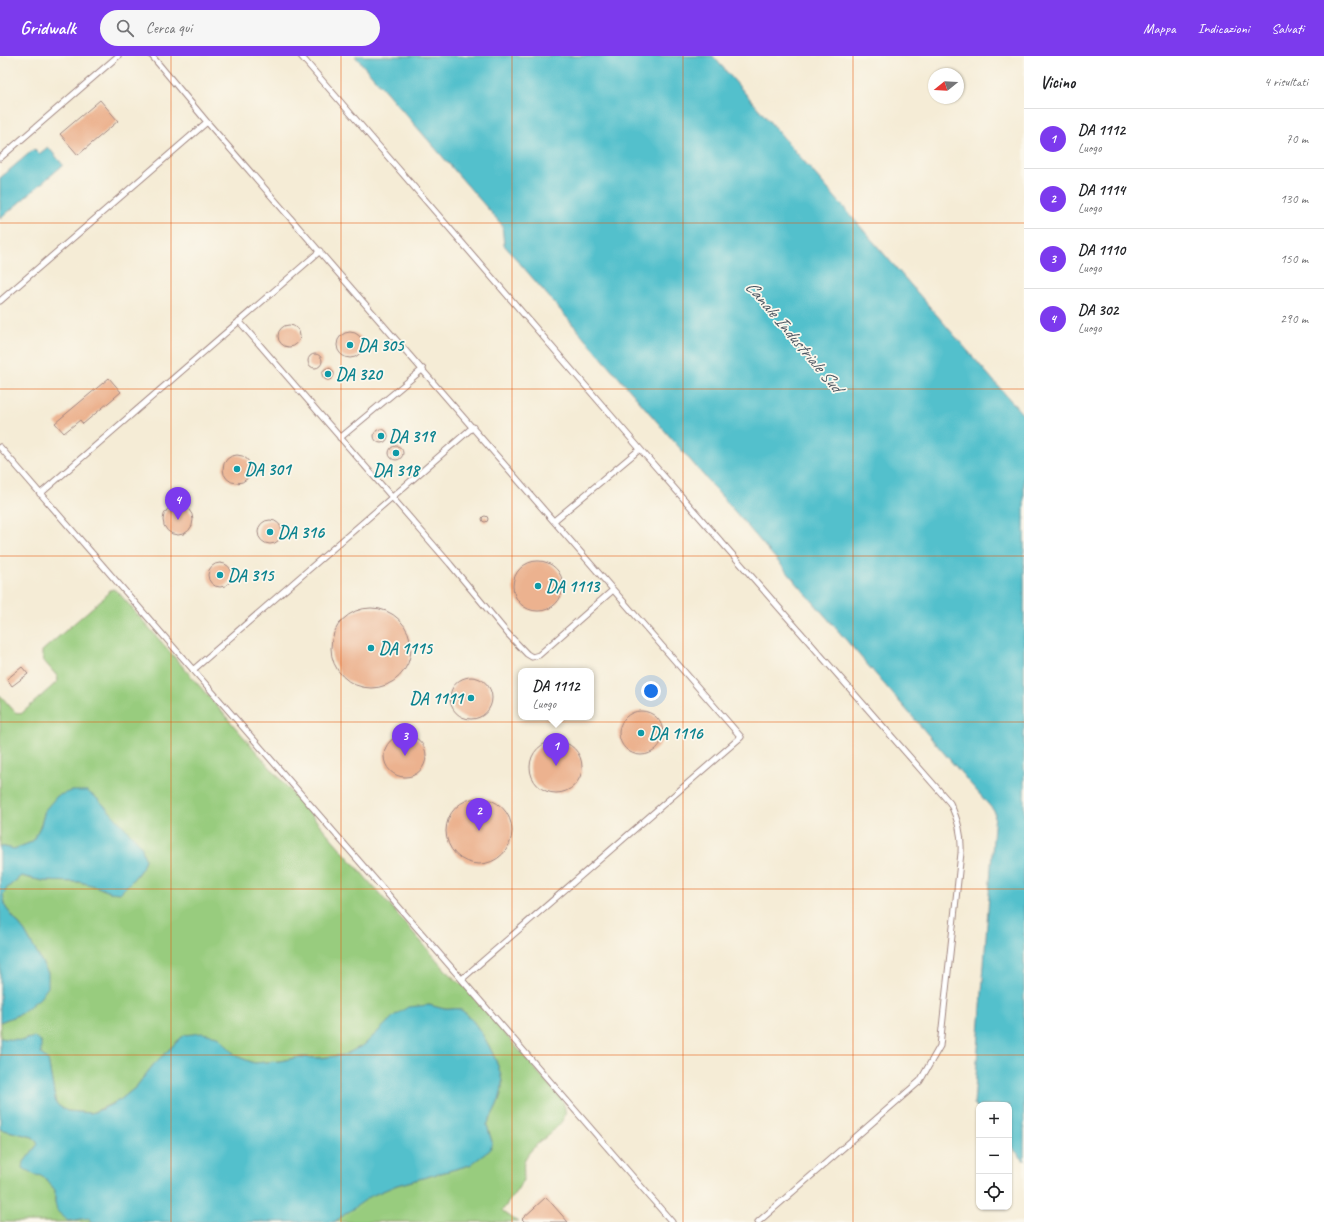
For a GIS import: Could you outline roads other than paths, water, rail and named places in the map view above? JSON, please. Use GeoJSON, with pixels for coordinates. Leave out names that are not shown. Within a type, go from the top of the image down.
{"type":"FeatureCollection","features":[{"type":"Feature","properties":{"kind":"lane"},"geometry":{"type":"LineString","coordinates":[[0,158],[118,56]]}},
{"type":"Feature","properties":{"kind":"lane"},"geometry":{"type":"LineString","coordinates":[[152,56],[207,122],[555,520],[613,590],[742,737],[462,979]]}},
{"type":"Feature","properties":{"kind":"lane"},"geometry":{"type":"LineString","coordinates":[[301,56],[640,449],[950,804],[960,829],[961,853],[940,1046],[920,1081],[758,1222]]}},
{"type":"Feature","properties":{"kind":"lane"},"geometry":{"type":"LineString","coordinates":[[0,301],[207,122]]}},
{"type":"Feature","properties":{"kind":"lane"},"geometry":{"type":"LineString","coordinates":[[40,494],[320,251]]}},
{"type":"Feature","properties":{"kind":"lane"},"geometry":{"type":"LineString","coordinates":[[239,321],[450,564],[508,634],[527,654],[532,657],[539,655],[613,590]]}},
{"type":"Feature","properties":{"kind":"lane"},"geometry":{"type":"LineString","coordinates":[[340,438],[423,369]]}},
{"type":"Feature","properties":{"kind":"lane"},"geometry":{"type":"LineString","coordinates":[[193,670],[473,427]]}},
{"type":"Feature","properties":{"kind":"lane"},"geometry":{"type":"LineString","coordinates":[[0,447],[672,1222]]}},
{"type":"Feature","properties":{"kind":"lane"},"geometry":{"type":"LineString","coordinates":[[555,520],[640,449]]}},
{"type":"Feature","properties":{"kind":"water","name":"Canale Industriale Sud"},"geometry":{"type":"Polygon","coordinates":[[[355,56],[713,56],[1024,416],[1024,1161],[1012,1147],[1012,1102],[976,1102],[976,1106],[974,1104],[995,812],[504,245],[502,225],[355,56]]]}},
{"type":"Feature","properties":{"kind":"water"},"geometry":{"type":"Polygon","coordinates":[[[48,147],[63,165],[0,219],[0,178],[34,149],[39,154],[48,147]]]}},
{"type":"Feature","properties":{"kind":"water"},"geometry":{"type":"Polygon","coordinates":[[[71,791],[87,791],[99,800],[141,845],[145,859],[142,868],[120,893],[110,892],[80,882],[43,881],[21,876],[7,888],[3,895],[6,908],[25,932],[48,973],[48,987],[40,998],[20,1014],[0,1022],[0,846],[14,849],[32,842],[41,825],[45,810],[57,796],[71,791]]]}},
{"type":"Feature","properties":{"kind":"water"},"geometry":{"type":"Polygon","coordinates":[[[429,1005],[444,1009],[459,1009],[466,1014],[480,1031],[493,1055],[501,1077],[502,1090],[487,1125],[492,1142],[490,1150],[470,1165],[397,1185],[371,1196],[334,1222],[91,1222],[89,1218],[68,1221],[57,1211],[55,1190],[43,1176],[35,1175],[23,1168],[24,1162],[38,1144],[33,1137],[0,1129],[0,1038],[22,1041],[34,1037],[41,1042],[41,1054],[48,1060],[56,1104],[67,1111],[91,1113],[120,1100],[136,1087],[154,1064],[184,1035],[202,1033],[218,1036],[236,1056],[254,1063],[280,1061],[300,1057],[320,1058],[344,1055],[364,1045],[395,1015],[408,1007],[429,1005]]]}},
{"type":"Feature","properties":{"kind":"place","name":"DA 305"},"geometry":{"type":"Point","coordinates":[350,345]}},
{"type":"Feature","properties":{"kind":"place","name":"DA 320"},"geometry":{"type":"Point","coordinates":[328,374]}},
{"type":"Feature","properties":{"kind":"place","name":"DA 319"},"geometry":{"type":"Point","coordinates":[381,436]}},
{"type":"Feature","properties":{"kind":"place","name":"DA 318"},"geometry":{"type":"Point","coordinates":[396,453]}},
{"type":"Feature","properties":{"kind":"place","name":"DA 301"},"geometry":{"type":"Point","coordinates":[237,469]}},
{"type":"Feature","properties":{"kind":"place","name":"DA 302"},"geometry":{"type":"Point","coordinates":[178,520]}},
{"type":"Feature","properties":{"kind":"place","name":"DA 316"},"geometry":{"type":"Point","coordinates":[270,532]}},
{"type":"Feature","properties":{"kind":"place","name":"DA 315"},"geometry":{"type":"Point","coordinates":[220,575]}},
{"type":"Feature","properties":{"kind":"place","name":"DA 1113"},"geometry":{"type":"Point","coordinates":[538,586]}},
{"type":"Feature","properties":{"kind":"place","name":"DA 1115"},"geometry":{"type":"Point","coordinates":[371,648]}},
{"type":"Feature","properties":{"kind":"place","name":"DA 1111"},"geometry":{"type":"Point","coordinates":[471,698]}},
{"type":"Feature","properties":{"kind":"place","name":"DA 1116"},"geometry":{"type":"Point","coordinates":[641,733]}},
{"type":"Feature","properties":{"kind":"place","name":"DA 1110"},"geometry":{"type":"Point","coordinates":[405,756]}},
{"type":"Feature","properties":{"kind":"place","name":"DA 1112"},"geometry":{"type":"Point","coordinates":[556,766]}},
{"type":"Feature","properties":{"kind":"place","name":"DA 1114"},"geometry":{"type":"Point","coordinates":[479,831]}}]}
